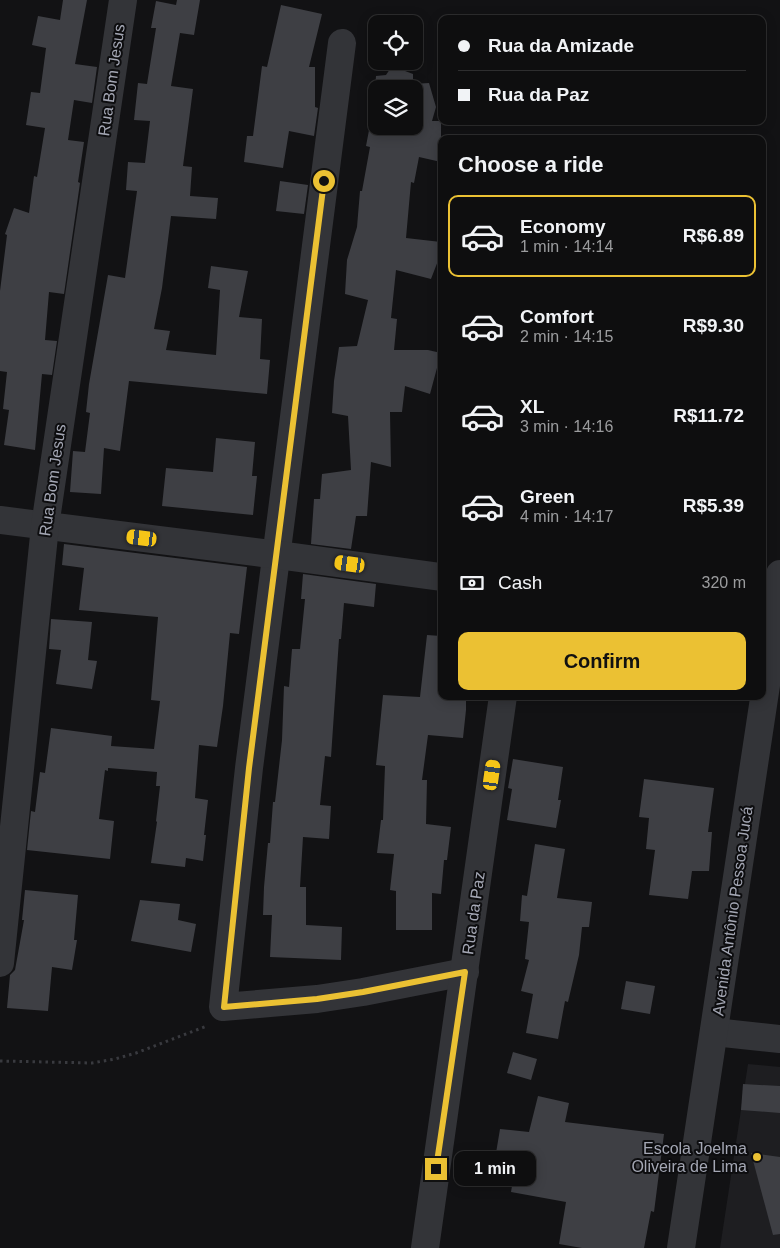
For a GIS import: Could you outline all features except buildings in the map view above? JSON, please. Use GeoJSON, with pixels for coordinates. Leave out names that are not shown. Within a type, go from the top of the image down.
{"type":"FeatureCollection","features":[{"type":"Feature","properties":{"kind":"street","name":"Rua Bom Jesus"},"geometry":{"type":"LineString","coordinates":[[0,963],[45,526],[123,0]]}},
{"type":"Feature","properties":{"kind":"street"},"geometry":{"type":"LineString","coordinates":[[342,43],[278,554],[249,768],[224,1007],[317,999],[465,972]]}},
{"type":"Feature","properties":{"kind":"street"},"geometry":{"type":"LineString","coordinates":[[0,520],[278,554],[438,577]]}},
{"type":"Feature","properties":{"kind":"street","name":"Avenida Antônio Pessoa Jucá"},"geometry":{"type":"LineString","coordinates":[[766,633],[768,618],[780,574]]}},
{"type":"Feature","properties":{"kind":"street","name":"Rua da Paz"},"geometry":{"type":"LineString","coordinates":[[424,1248],[502,700]]}},
{"type":"Feature","properties":{"kind":"street","name":"Avenida Antônio Pessoa Jucá"},"geometry":{"type":"LineString","coordinates":[[681,1248],[714,1032],[757,700]]}},
{"type":"Feature","properties":{"kind":"street"},"geometry":{"type":"LineString","coordinates":[[714,1032],[780,1039]]}},
{"type":"Feature","properties":{"kind":"path"},"geometry":{"type":"LineString","coordinates":[[0,1061],[92,1063],[115,1059],[205,1027],[224,1007]]}},
{"type":"Feature","properties":{"kind":"shaded area","name":"Escola Joelma Oliveira de Lima"},"geometry":{"type":"Polygon","coordinates":[[[748,1064],[780,1067],[780,1248],[720,1248],[748,1064]]]}},
{"type":"Feature","properties":{"kind":"place","name":"Escola Joelma Oliveira de Lima"},"geometry":{"type":"Point","coordinates":[757,1157]}},
{"type":"Feature","properties":{"kind":"route"},"geometry":{"type":"LineString","coordinates":[[324,181],[278,554],[249,768],[224,1007],[317,999],[363,992],[444,974],[465,972],[436,1169]]}}]}
